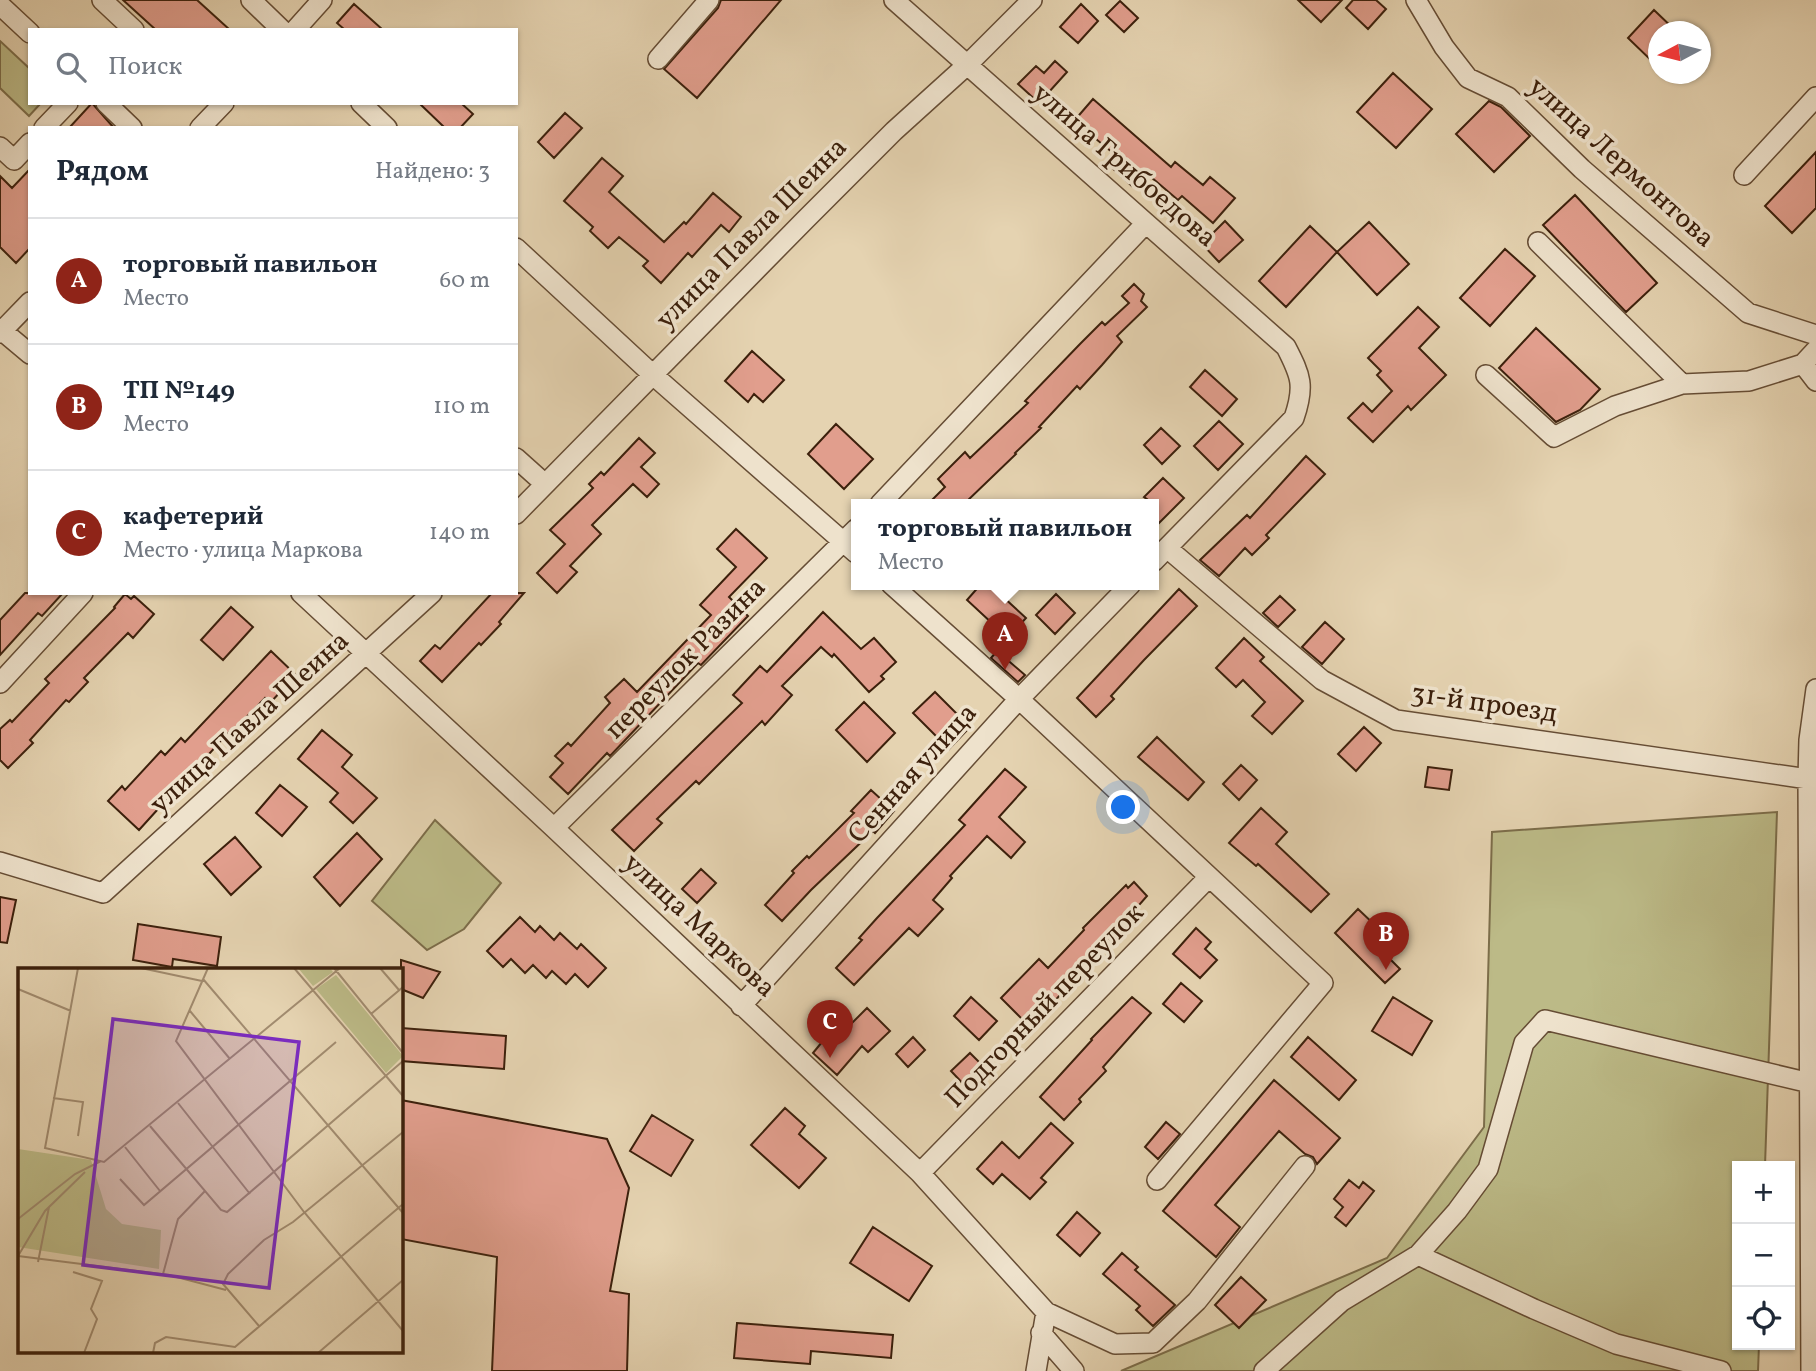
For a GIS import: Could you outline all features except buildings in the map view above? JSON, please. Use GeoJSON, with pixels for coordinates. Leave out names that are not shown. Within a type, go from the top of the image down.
{"type":"FeatureCollection","features":[{"type":"Feature","properties":{"kind":"street"},"geometry":{"type":"LineString","coordinates":[[102,0],[132,28]]}},
{"type":"Feature","properties":{"kind":"street"},"geometry":{"type":"LineString","coordinates":[[251,0],[280,28]]}},
{"type":"Feature","properties":{"kind":"street"},"geometry":{"type":"LineString","coordinates":[[297,28],[322,0]]}},
{"type":"Feature","properties":{"kind":"street"},"geometry":{"type":"LineString","coordinates":[[658,59],[709,0]]}},
{"type":"Feature","properties":{"kind":"street","name":"улица Грибоедова"},"geometry":{"type":"LineString","coordinates":[[894,0],[1286,346],[1299,373],[1301,397],[1294,418],[1160,554]]}},
{"type":"Feature","properties":{"kind":"street","name":"улица Павла Шеина"},"geometry":{"type":"LineString","coordinates":[[518,512],[894,131],[967,65],[1032,0]]}},
{"type":"Feature","properties":{"kind":"street","name":"улица Лермонтова"},"geometry":{"type":"LineString","coordinates":[[1416,0],[1444,47],[1468,78],[1508,97],[1582,169],[1748,313],[1816,335]]}},
{"type":"Feature","properties":{"kind":"street"},"geometry":{"type":"LineString","coordinates":[[0,5],[28,31]]}},
{"type":"Feature","properties":{"kind":"street"},"geometry":{"type":"LineString","coordinates":[[1744,175],[1816,97]]}},
{"type":"Feature","properties":{"kind":"street"},"geometry":{"type":"LineString","coordinates":[[46,126],[66,105]]}},
{"type":"Feature","properties":{"kind":"street"},"geometry":{"type":"LineString","coordinates":[[108,105],[130,126]]}},
{"type":"Feature","properties":{"kind":"street"},"geometry":{"type":"LineString","coordinates":[[202,126],[219,105]]}},
{"type":"Feature","properties":{"kind":"street"},"geometry":{"type":"LineString","coordinates":[[363,105],[385,126]]}},
{"type":"Feature","properties":{"kind":"street"},"geometry":{"type":"LineString","coordinates":[[0,147],[14,160],[28,145]]}},
{"type":"Feature","properties":{"kind":"street"},"geometry":{"type":"LineString","coordinates":[[885,499],[1146,223]]}},
{"type":"Feature","properties":{"kind":"street"},"geometry":{"type":"LineString","coordinates":[[1538,242],[1682,384]]}},
{"type":"Feature","properties":{"kind":"street"},"geometry":{"type":"LineString","coordinates":[[518,250],[652,374],[851,541]]}},
{"type":"Feature","properties":{"kind":"street"},"geometry":{"type":"LineString","coordinates":[[28,304],[1,331],[28,352]]}},
{"type":"Feature","properties":{"kind":"street"},"geometry":{"type":"LineString","coordinates":[[1486,376],[1554,437],[1615,406],[1682,384],[1748,381],[1810,357],[1816,381]]}},
{"type":"Feature","properties":{"kind":"street"},"geometry":{"type":"LineString","coordinates":[[518,460],[545,484]]}},
{"type":"Feature","properties":{"kind":"street","name":"переулок Разина"},"geometry":{"type":"LineString","coordinates":[[554,828],[851,543]]}},
{"type":"Feature","properties":{"kind":"street","name":"31-й проезд"},"geometry":{"type":"LineString","coordinates":[[1160,554],[1322,680],[1396,720],[1808,779]]}},
{"type":"Feature","properties":{"kind":"street"},"geometry":{"type":"LineString","coordinates":[[898,590],[1019,699],[1323,983],[1157,1180]]}},
{"type":"Feature","properties":{"kind":"street","name":"Сенная улица"},"geometry":{"type":"LineString","coordinates":[[741,1006],[1019,699],[1125,590]]}},
{"type":"Feature","properties":{"kind":"street"},"geometry":{"type":"LineString","coordinates":[[0,683],[81,595]]}},
{"type":"Feature","properties":{"kind":"street","name":"улица Маркова"},"geometry":{"type":"LineString","coordinates":[[303,595],[920,1173],[1046,1312]]}},
{"type":"Feature","properties":{"kind":"street","name":"улица Павла Шеина"},"geometry":{"type":"LineString","coordinates":[[0,862],[103,893],[430,595]]}},
{"type":"Feature","properties":{"kind":"street"},"geometry":{"type":"LineString","coordinates":[[1811,1371],[1808,779],[1809,740],[1816,689]]}},
{"type":"Feature","properties":{"kind":"street","name":"Подгорный переулок"},"geometry":{"type":"LineString","coordinates":[[920,1173],[1209,877]]}},
{"type":"Feature","properties":{"kind":"street"},"geometry":{"type":"LineString","coordinates":[[1264,1371],[1342,1301],[1418,1255],[1457,1211],[1488,1169],[1524,1043],[1545,1020],[1810,1083]]}},
{"type":"Feature","properties":{"kind":"street"},"geometry":{"type":"LineString","coordinates":[[1036,1371],[1046,1312],[1115,1344],[1153,1343],[1197,1301],[1305,1166]]}},
{"type":"Feature","properties":{"kind":"street"},"geometry":{"type":"LineString","coordinates":[[1418,1255],[1616,1344],[1721,1371]]}},
{"type":"Feature","properties":{"kind":"street"},"geometry":{"type":"LineString","coordinates":[[1041,1333],[1074,1371]]}},
{"type":"Feature","properties":{"kind":"shaded area"},"geometry":{"type":"Polygon","coordinates":[[[0,41],[28,67],[28,105],[39,105],[29,116],[0,88],[0,41]]]}},
{"type":"Feature","properties":{"kind":"shaded area"},"geometry":{"type":"Polygon","coordinates":[[[1777,812],[1765,1161],[1732,1161],[1732,1350],[1759,1350],[1758,1371],[1121,1371],[1387,1258],[1484,1127],[1492,832],[1777,812]]]}},
{"type":"Feature","properties":{"kind":"shaded area"},"geometry":{"type":"Polygon","coordinates":[[[435,820],[501,883],[464,929],[427,950],[372,901],[435,820]]]}},
{"type":"Feature","properties":{"kind":"place","name":"торговый павильон"},"geometry":{"type":"Point","coordinates":[1005,670]}},
{"type":"Feature","properties":{"kind":"place","name":"ТП №149"},"geometry":{"type":"Point","coordinates":[1386,970]}},
{"type":"Feature","properties":{"kind":"place","name":"кафетерий"},"geometry":{"type":"Point","coordinates":[830,1058]}}]}
